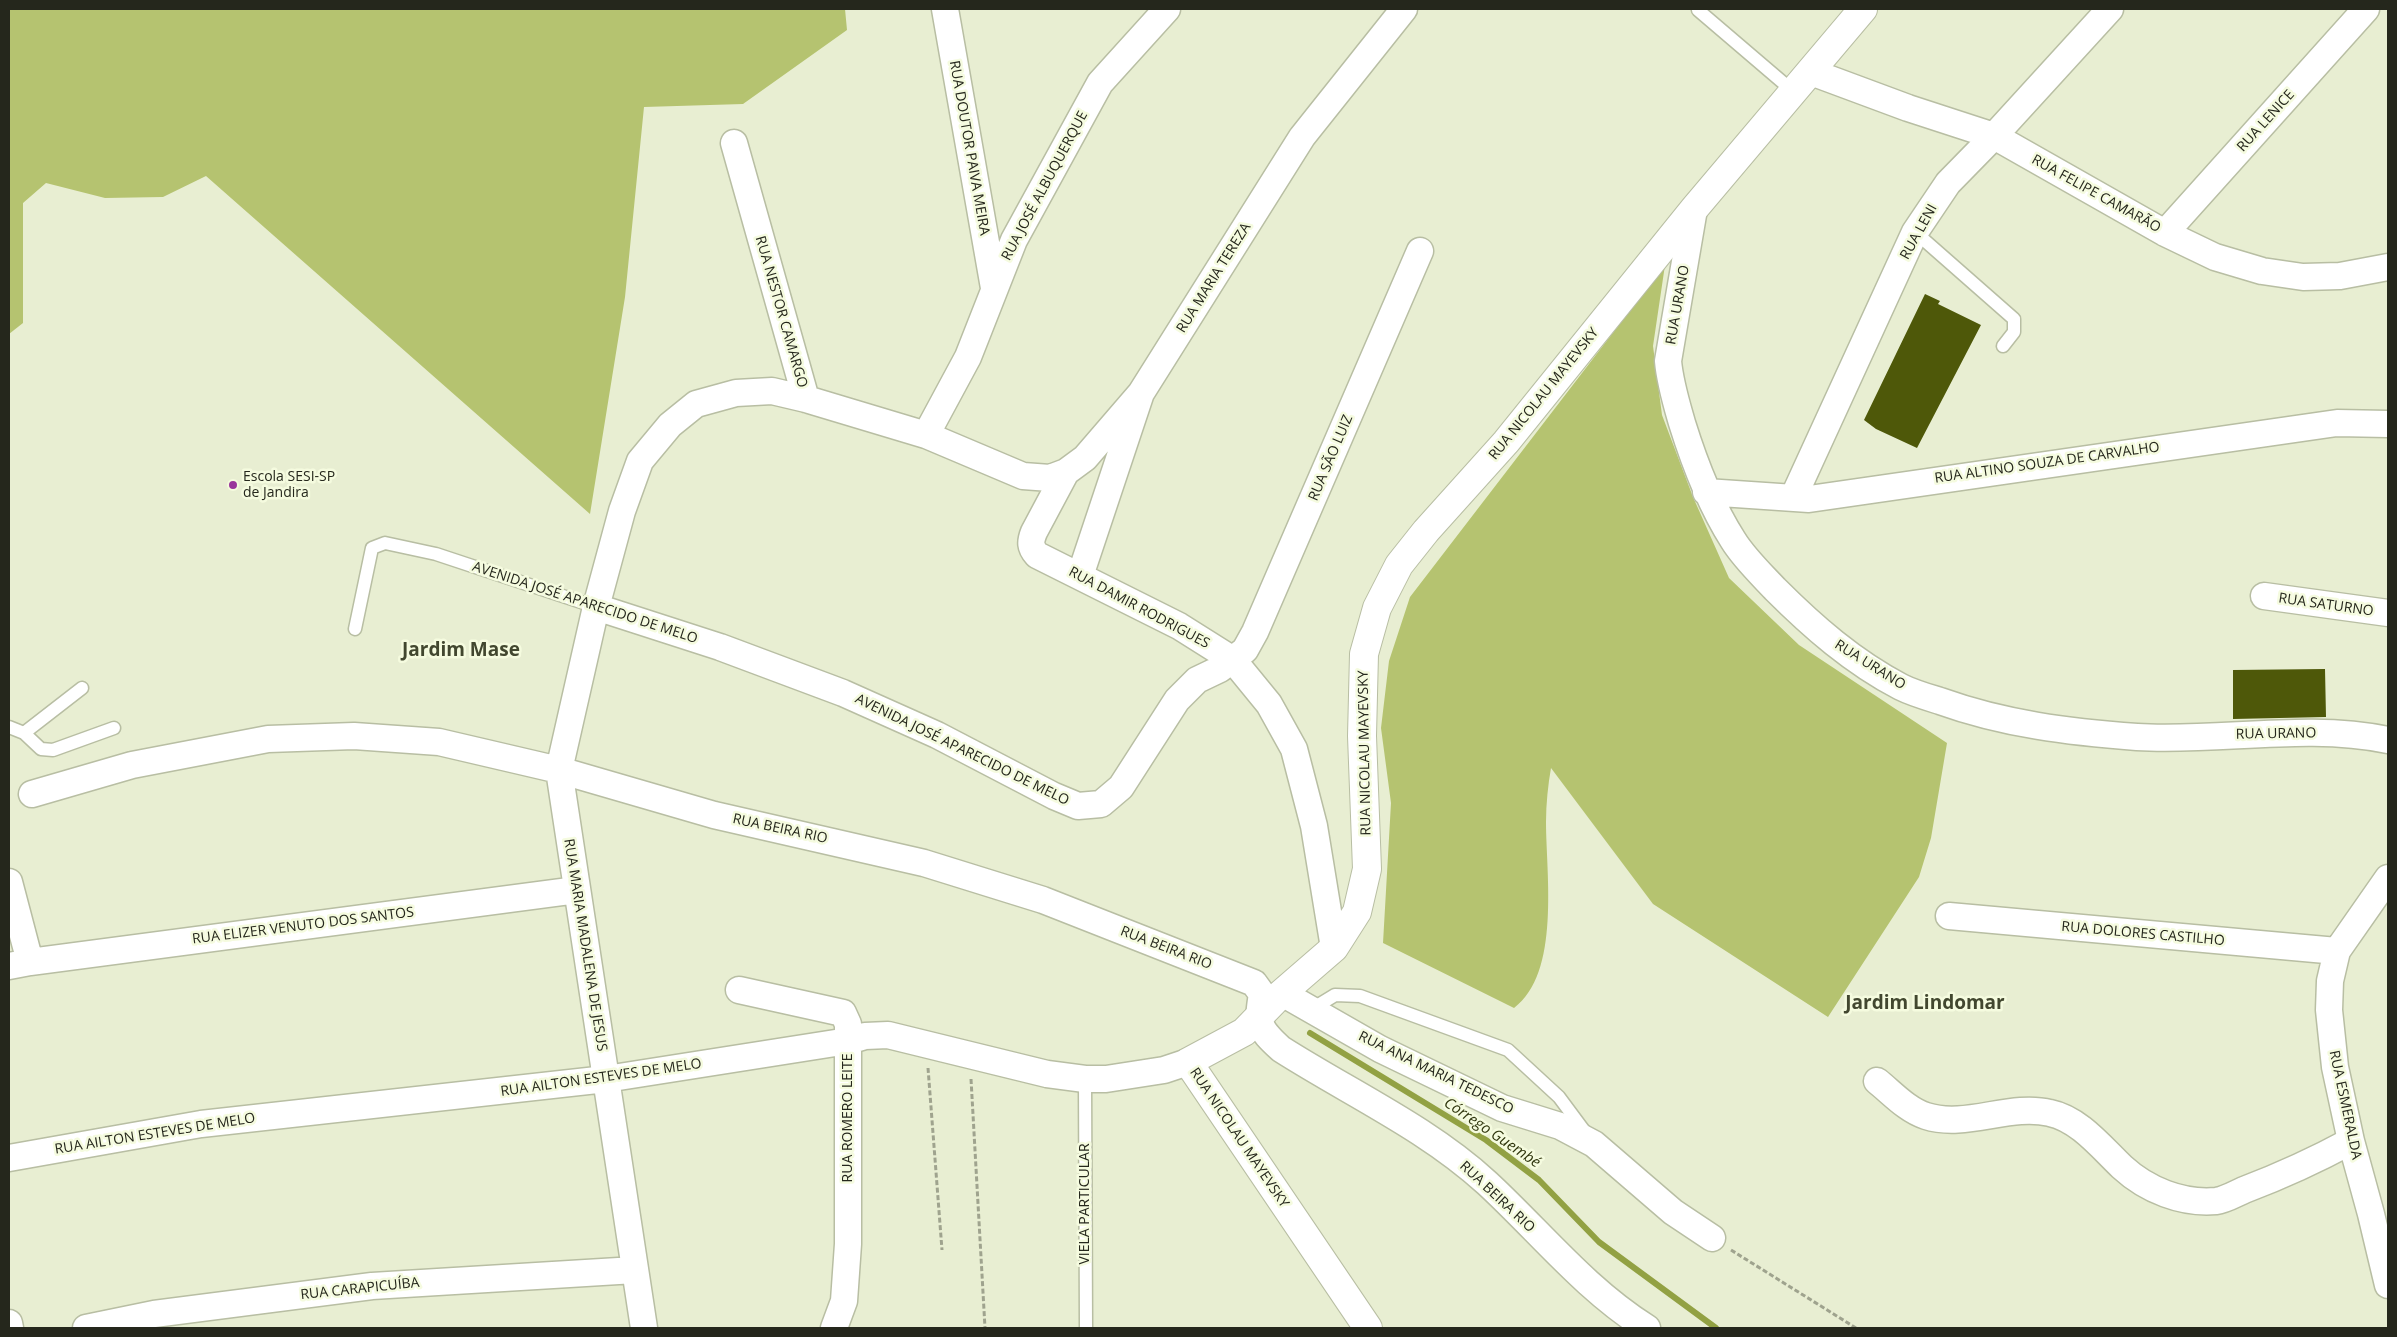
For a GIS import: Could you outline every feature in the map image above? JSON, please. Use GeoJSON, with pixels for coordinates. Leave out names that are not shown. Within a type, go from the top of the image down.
{"type":"FeatureCollection","features":[{"type":"Feature","properties":{"kind":"street","name":"RUA DOUTOR PAIVA MEIRA"},"geometry":{"type":"LineString","coordinates":[[945,9],[994,288]]}},
{"type":"Feature","properties":{"kind":"street","name":"RUA JOSÉ ALBUQUERQUE"},"geometry":{"type":"LineString","coordinates":[[926,436],[968,357],[1014,240],[1100,83],[1167,9]]}},
{"type":"Feature","properties":{"kind":"street","name":"RUA MARIA TEREZA"},"geometry":{"type":"LineString","coordinates":[[1080,576],[1141,393],[1302,137],[1404,9]]}},
{"type":"Feature","properties":{"kind":"street","name":"RUA NICOLAU MAYEVSKY"},"geometry":{"type":"LineString","coordinates":[[1368,1328],[1188,1062],[1244,1032],[1282,993],[1334,948],[1357,912],[1367,869],[1362,736],[1364,654],[1377,608],[1399,565],[1426,531],[1506,442],[1694,209],[1863,9]]}},
{"type":"Feature","properties":{"kind":"street","name":"RUA LENI"},"geometry":{"type":"LineString","coordinates":[[1793,498],[1915,232],[1948,183],[1994,136],[2110,9]]}},
{"type":"Feature","properties":{"kind":"street","name":"RUA LENICE"},"geometry":{"type":"LineString","coordinates":[[2165,233],[2366,9]]}},
{"type":"Feature","properties":{"kind":"street","name":"RUA FELIPE CAMARÃO"},"geometry":{"type":"LineString","coordinates":[[1811,72],[1908,108],[1994,136],[2165,233],[2215,257],[2262,271],[2302,277],[2340,276],[2388,267]]}},
{"type":"Feature","properties":{"kind":"street","name":"RUA NESTOR CAMARGO"},"geometry":{"type":"LineString","coordinates":[[734,143],[806,399],[926,436],[1023,476],[1050,478],[1066,472],[1085,458],[1141,393]]}},
{"type":"Feature","properties":{"kind":"street","name":"RUA URANO"},"geometry":{"type":"LineString","coordinates":[[1694,209],[1668,361],[1670,383],[1694,461],[1706,492],[1734,542],[1762,575],[1806,621],[1850,656],[1911,691],[1973,713],[2043,729],[2174,738],[2308,732],[2364,735],[2388,740]]}},
{"type":"Feature","properties":{"kind":"street","name":"RUA SÃO LUIZ"},"geometry":{"type":"LineString","coordinates":[[1233,660],[1245,650],[1255,632],[1420,251]]}},
{"type":"Feature","properties":{"kind":"street"},"geometry":{"type":"LineString","coordinates":[[559,770],[596,607],[622,511],[640,461],[670,425],[696,404],[736,393],[772,391],[806,399]]}},
{"type":"Feature","properties":{"kind":"street","name":"RUA ALTINO SOUZA DE CARVALHO"},"geometry":{"type":"LineString","coordinates":[[1706,492],[1809,499],[2337,423],[2388,424]]}},
{"type":"Feature","properties":{"kind":"street","name":"RUA DAMIR RODRIGUES"},"geometry":{"type":"LineString","coordinates":[[1066,472],[1040,517],[1030,542],[1037,555],[1179,626],[1233,660],[1268,704],[1294,749],[1314,826],[1334,948]]}},
{"type":"Feature","properties":{"kind":"street","name":"RUA SATURNO"},"geometry":{"type":"LineString","coordinates":[[2264,596],[2388,614]]}},
{"type":"Feature","properties":{"kind":"street","name":"AVENIDA JOSÉ APARECIDO DE MELO"},"geometry":{"type":"LineString","coordinates":[[596,607],[720,647],[843,692],[937,735],[1054,796],[1078,806],[1101,804],[1121,787],[1177,700],[1198,680],[1233,660]]}},
{"type":"Feature","properties":{"kind":"street","name":"RUA BEIRA RIO"},"geometry":{"type":"LineString","coordinates":[[32,794],[132,765],[268,740],[344,736],[439,742],[559,770],[714,815],[924,863],[1043,900],[1254,983],[1262,994],[1258,1018],[1267,1036],[1281,1050],[1434,1141],[1487,1183],[1558,1255],[1598,1291],[1647,1328]]}},
{"type":"Feature","properties":{"kind":"street","name":"RUA MARIA MADALENA DE JESUS"},"geometry":{"type":"LineString","coordinates":[[559,770],[644,1328]]}},
{"type":"Feature","properties":{"kind":"street","name":"RUA ESMERALDA"},"geometry":{"type":"LineString","coordinates":[[2388,878],[2338,951],[2330,981],[2330,1010],[2335,1067],[2351,1141],[2372,1214],[2388,1285]]}},
{"type":"Feature","properties":{"kind":"street"},"geometry":{"type":"LineString","coordinates":[[9,882],[19,964]]}},
{"type":"Feature","properties":{"kind":"street","name":"RUA ELIZER VENUTO DOS SANTOS"},"geometry":{"type":"LineString","coordinates":[[19,964],[577,890]]}},
{"type":"Feature","properties":{"kind":"street","name":"RUA DOLORES CASTILHO"},"geometry":{"type":"LineString","coordinates":[[1949,916],[2338,951]]}},
{"type":"Feature","properties":{"kind":"street","name":"RUA ROMERO LEITE"},"geometry":{"type":"LineString","coordinates":[[739,990],[843,1013],[848,1024],[848,1244],[844,1301],[834,1328]]}},
{"type":"Feature","properties":{"kind":"street","name":"RUA ANA MARIA TEDESCO"},"geometry":{"type":"LineString","coordinates":[[1282,993],[1380,1049],[1502,1108],[1560,1126],[1594,1144],[1673,1212],[1712,1238]]}},
{"type":"Feature","properties":{"kind":"street","name":"RUA AILTON ESTEVES DE MELO"},"geometry":{"type":"LineString","coordinates":[[9,1158],[201,1124],[606,1079],[848,1041],[865,1036],[888,1035],[1047,1074],[1085,1079],[1106,1079],[1154,1072],[1188,1062]]}},
{"type":"Feature","properties":{"kind":"street"},"geometry":{"type":"LineString","coordinates":[[1877,1081],[1908,1107],[1926,1116],[1946,1120],[2040,1110],[2057,1114],[2072,1122],[2127,1171],[2161,1192],[2190,1201],[2218,1200],[2317,1160],[2351,1141]]}},
{"type":"Feature","properties":{"kind":"street","name":"RUA CARAPICUÍBA"},"geometry":{"type":"LineString","coordinates":[[86,1328],[154,1314],[372,1286],[635,1270]]}},
{"type":"Feature","properties":{"kind":"street"},"geometry":{"type":"LineString","coordinates":[[9,1323],[10,1328]]}},
{"type":"Feature","properties":{"kind":"lane"},"geometry":{"type":"LineString","coordinates":[[1698,10],[1794,92]]}},
{"type":"Feature","properties":{"kind":"lane"},"geometry":{"type":"LineString","coordinates":[[1915,232],[2014,319],[2014,332],[2003,346]]}},
{"type":"Feature","properties":{"kind":"lane","name":"AVENIDA JOSÉ APARECIDO DE MELO"},"geometry":{"type":"LineString","coordinates":[[355,629],[372,548],[385,543],[436,554],[596,607]]}},
{"type":"Feature","properties":{"kind":"lane"},"geometry":{"type":"LineString","coordinates":[[24,733],[82,688]]}},
{"type":"Feature","properties":{"kind":"lane"},"geometry":{"type":"LineString","coordinates":[[9,727],[24,733],[41,749],[53,750],[114,728]]}},
{"type":"Feature","properties":{"kind":"lane"},"geometry":{"type":"LineString","coordinates":[[1312,1009],[1335,995],[1360,996],[1508,1050],[1559,1097],[1594,1144]]}},
{"type":"Feature","properties":{"kind":"lane","name":"VIELA PARTICULAR"},"geometry":{"type":"LineString","coordinates":[[1085,1079],[1086,1328]]}},
{"type":"Feature","properties":{"kind":"path"},"geometry":{"type":"LineString","coordinates":[[926,1045],[942,1250]]}},
{"type":"Feature","properties":{"kind":"path"},"geometry":{"type":"LineString","coordinates":[[970,1056],[985,1328]]}},
{"type":"Feature","properties":{"kind":"path"},"geometry":{"type":"LineString","coordinates":[[1712,1238],[1856,1328]]}},
{"type":"Feature","properties":{"kind":"green space"},"geometry":{"type":"Polygon","coordinates":[[[9,9],[845,9],[847,30],[743,104],[644,107],[625,297],[590,514],[206,176],[163,197],[105,198],[46,183],[23,203],[23,323],[9,334],[9,9]]]}},
{"type":"Feature","properties":{"kind":"green space"},"geometry":{"type":"Polygon","coordinates":[[[1665,265],[1653,346],[1662,415],[1693,497],[1729,578],[1799,645],[1947,743],[1931,838],[1919,877],[1828,1017],[1653,904],[1551,768],[1546,815],[1548,921],[1545,947],[1539,971],[1529,992],[1514,1008],[1383,943],[1391,803],[1381,728],[1389,661],[1410,597],[1665,265]]]}},
{"type":"Feature","properties":{"kind":"building"},"geometry":{"type":"Polygon","coordinates":[[[1925,294],[1940,301],[1938,304],[1981,325],[1917,448],[1876,429],[1864,420],[1925,294]]]}},
{"type":"Feature","properties":{"kind":"building"},"geometry":{"type":"Polygon","coordinates":[[[2325,669],[2326,717],[2233,719],[2233,670],[2325,669]]]}},
{"type":"Feature","properties":{"kind":"waterway","name":"Córrego Guembé"},"geometry":{"type":"LineString","coordinates":[[1310,1033],[1486,1140],[1539,1180],[1599,1242],[1716,1328]]}},
{"type":"Feature","properties":{"kind":"place","name":"Escola SESI-SP de Jandira"},"geometry":{"type":"Point","coordinates":[233,485]}},
{"type":"Feature","properties":{"kind":"district","name":"Jardim Mase"},"geometry":{"type":"Point","coordinates":[461,651]}},
{"type":"Feature","properties":{"kind":"district","name":"Jardim Lindomar"},"geometry":{"type":"Point","coordinates":[1925,1004]}}]}
